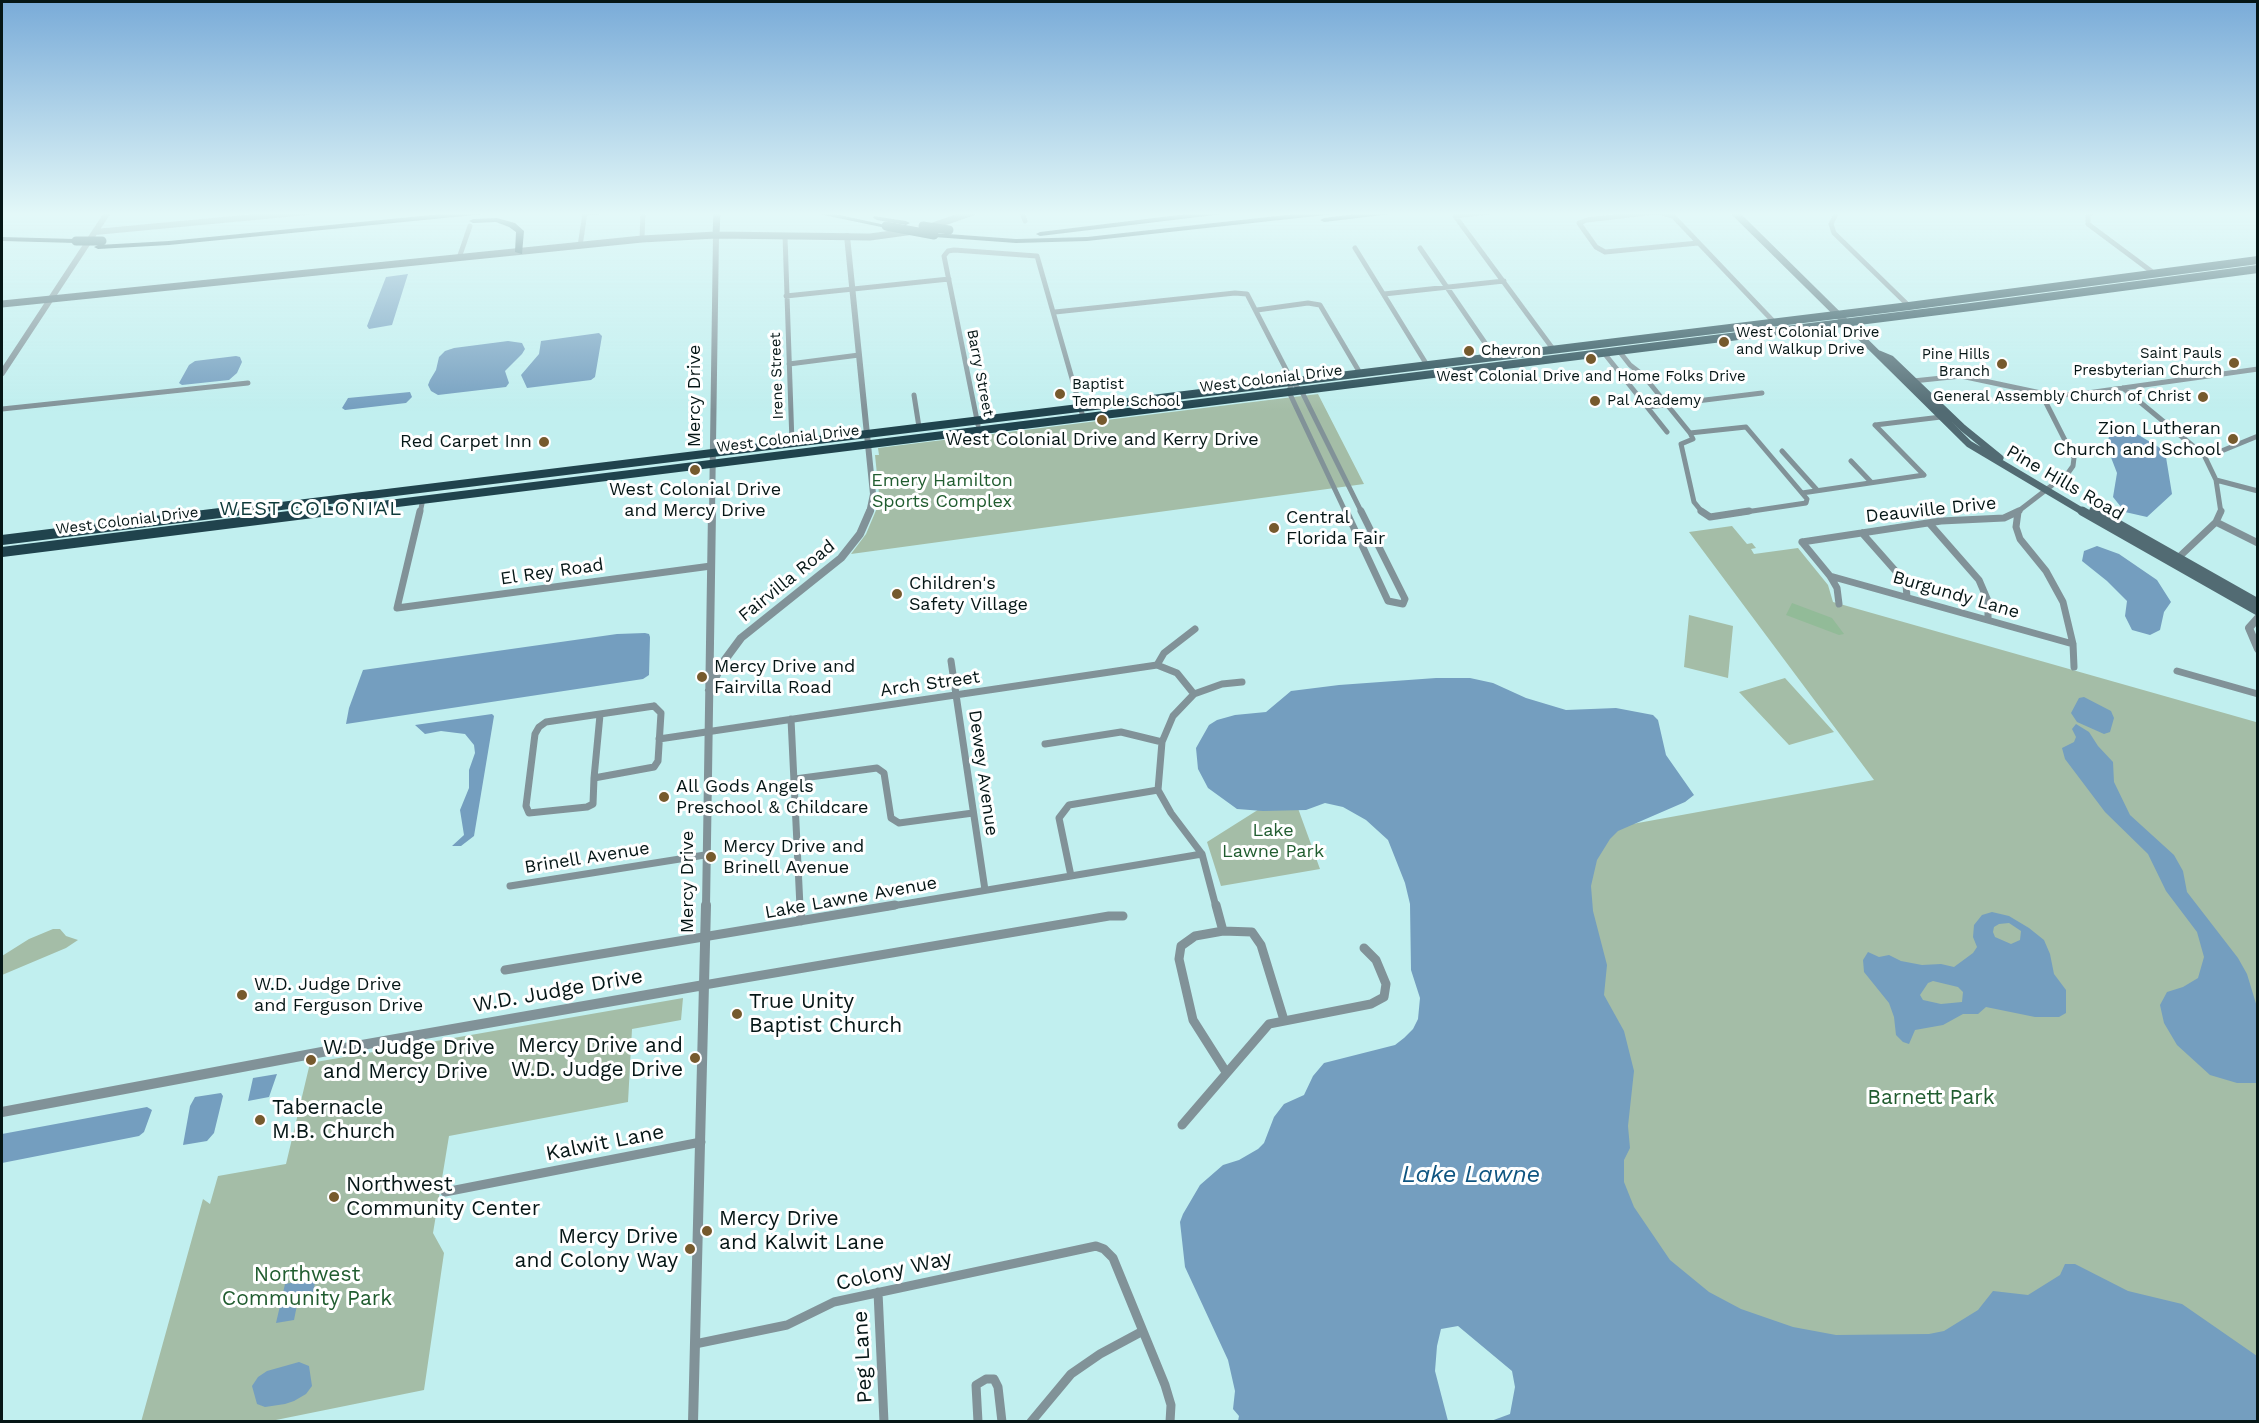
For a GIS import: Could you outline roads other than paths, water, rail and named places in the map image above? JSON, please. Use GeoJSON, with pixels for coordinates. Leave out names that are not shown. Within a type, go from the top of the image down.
{"type":"FeatureCollection","features":[{"type":"Feature","properties":{"kind":"highway","name":"West Colonial Drive"},"geometry":{"type":"LineString","coordinates":[[2,540],[2123,278]]}},
{"type":"Feature","properties":{"kind":"highway"},"geometry":{"type":"LineString","coordinates":[[2129,287],[2154,278]]}},
{"type":"Feature","properties":{"kind":"highway","name":"West Colonial Drive"},"geometry":{"type":"LineString","coordinates":[[2,552],[1971,308],[2190,278]]}},
{"type":"Feature","properties":{"kind":"highway"},"geometry":{"type":"LineString","coordinates":[[2060,287],[2070,294]]}},
{"type":"Feature","properties":{"kind":"highway"},"geometry":{"type":"LineString","coordinates":[[1971,308],[1972,302],[1991,295]]}},
{"type":"Feature","properties":{"kind":"highway"},"geometry":{"type":"LineString","coordinates":[[1677,344],[1676,339],[1704,334],[1708,330]]}},
{"type":"Feature","properties":{"kind":"highway"},"geometry":{"type":"LineString","coordinates":[[1639,348],[1668,341],[1665,335]]}},
{"type":"Feature","properties":{"kind":"highway"},"geometry":{"type":"LineString","coordinates":[[1523,363],[1526,360],[1555,355],[1553,349]]}},
{"type":"Feature","properties":{"kind":"highway"},"geometry":{"type":"LineString","coordinates":[[1442,372],[1443,367],[1459,364],[1464,360]]}},
{"type":"Feature","properties":{"kind":"highway"},"geometry":{"type":"LineString","coordinates":[[1397,378],[1400,375],[1426,372],[1427,364]]}},
{"type":"Feature","properties":{"kind":"highway"},"geometry":{"type":"LineString","coordinates":[[1187,394],[1191,404]]}},
{"type":"Feature","properties":{"kind":"highway"},"geometry":{"type":"LineString","coordinates":[[439,497],[448,493],[499,486],[505,478]]}},
{"type":"Feature","properties":{"kind":"highway"},"geometry":{"type":"LineString","coordinates":[[281,517],[290,509],[343,502],[348,497]]}},
{"type":"Feature","properties":{"kind":"highway"},"geometry":{"type":"LineString","coordinates":[[127,536],[186,525],[191,523],[195,516]]}},
{"type":"Feature","properties":{"kind":"highway"},"geometry":{"type":"LineString","coordinates":[[35,548],[39,543],[51,538],[95,532],[105,528]]}},
{"type":"Feature","properties":{"kind":"main road"},"geometry":{"type":"LineString","coordinates":[[2,304],[256,278]]}},
{"type":"Feature","properties":{"kind":"main road","name":"Pine Hills Road"},"geometry":{"type":"LineString","coordinates":[[1802,278],[1880,354],[1887,365],[1985,455],[2258,603]]}},
{"type":"Feature","properties":{"kind":"main road","name":"Pine Hills Road"},"geometry":{"type":"LineString","coordinates":[[1880,354],[1891,359],[1978,442],[2048,489],[2258,610]]}},
{"type":"Feature","properties":{"kind":"main road"},"geometry":{"type":"LineString","coordinates":[[1887,365],[1913,381]]}},
{"type":"Feature","properties":{"kind":"street"},"geometry":{"type":"LineString","coordinates":[[2,373],[65,278]]}},
{"type":"Feature","properties":{"kind":"street","name":"Mercy Drive"},"geometry":{"type":"LineString","coordinates":[[693,1422],[706,937],[705,855],[715,278]]}},
{"type":"Feature","properties":{"kind":"street","name":"Irene Street"},"geometry":{"type":"LineString","coordinates":[[786,278],[792,443]]}},
{"type":"Feature","properties":{"kind":"street","name":"Fairvilla Road"},"geometry":{"type":"LineString","coordinates":[[708,691],[724,660],[741,638],[766,616],[828,570],[855,541],[866,523],[873,494],[850,278]]}},
{"type":"Feature","properties":{"kind":"street","name":"Barry Street"},"geometry":{"type":"LineString","coordinates":[[1044,278],[1055,312]]}},
{"type":"Feature","properties":{"kind":"street"},"geometry":{"type":"LineString","coordinates":[[1374,278],[1427,364]]}},
{"type":"Feature","properties":{"kind":"street"},"geometry":{"type":"LineString","coordinates":[[1440,278],[1494,356]]}},
{"type":"Feature","properties":{"kind":"street"},"geometry":{"type":"LineString","coordinates":[[1502,278],[1553,349]]}},
{"type":"Feature","properties":{"kind":"street"},"geometry":{"type":"LineString","coordinates":[[1732,278],[1774,322]]}},
{"type":"Feature","properties":{"kind":"street"},"geometry":{"type":"LineString","coordinates":[[1881,278],[1909,306]]}},
{"type":"Feature","properties":{"kind":"street"},"geometry":{"type":"LineString","coordinates":[[786,296],[949,279]]}},
{"type":"Feature","properties":{"kind":"street","name":"Barry Street"},"geometry":{"type":"LineString","coordinates":[[949,279],[979,430]]}},
{"type":"Feature","properties":{"kind":"street"},"geometry":{"type":"LineString","coordinates":[[1384,294],[1504,281]]}},
{"type":"Feature","properties":{"kind":"street"},"geometry":{"type":"LineString","coordinates":[[1083,417],[1055,312],[1243,293],[1251,298],[1292,381],[1301,390],[1405,599],[1399,606],[1388,601],[1288,392],[1292,381]]}},
{"type":"Feature","properties":{"kind":"street"},"geometry":{"type":"LineString","coordinates":[[1257,310],[1308,303],[1320,305],[1325,309],[1360,373]]}},
{"type":"Feature","properties":{"kind":"street"},"geometry":{"type":"LineString","coordinates":[[1619,351],[1690,433],[1693,439],[1681,444],[1694,502],[1702,512],[1710,517],[1806,503],[1808,499],[1746,427],[1690,433]]}},
{"type":"Feature","properties":{"kind":"street"},"geometry":{"type":"LineString","coordinates":[[1604,353],[1667,432]]}},
{"type":"Feature","properties":{"kind":"street"},"geometry":{"type":"LineString","coordinates":[[789,364],[858,356]]}},
{"type":"Feature","properties":{"kind":"street"},"geometry":{"type":"LineString","coordinates":[[1913,381],[1961,376],[2041,393],[2073,395],[2258,369]]}},
{"type":"Feature","properties":{"kind":"street"},"geometry":{"type":"LineString","coordinates":[[2,409],[248,383]]}},
{"type":"Feature","properties":{"kind":"street"},"geometry":{"type":"LineString","coordinates":[[2122,388],[2204,455],[2216,480],[2221,512],[2216,522],[2178,558]]}},
{"type":"Feature","properties":{"kind":"street"},"geometry":{"type":"LineString","coordinates":[[1648,407],[1762,393]]}},
{"type":"Feature","properties":{"kind":"street","name":"Deauville Drive"},"geometry":{"type":"LineString","coordinates":[[1830,576],[1802,542],[1929,523],[2004,518],[2018,512],[2068,473],[2073,466],[2074,458],[2041,393]]}},
{"type":"Feature","properties":{"kind":"street"},"geometry":{"type":"LineString","coordinates":[[914,395],[919,427]]}},
{"type":"Feature","properties":{"kind":"street"},"geometry":{"type":"LineString","coordinates":[[1802,493],[1924,475],[1875,425],[1941,417]]}},
{"type":"Feature","properties":{"kind":"street"},"geometry":{"type":"LineString","coordinates":[[2204,455],[2219,452],[2258,436]]}},
{"type":"Feature","properties":{"kind":"street"},"geometry":{"type":"LineString","coordinates":[[1782,451],[1817,490]]}},
{"type":"Feature","properties":{"kind":"street"},"geometry":{"type":"LineString","coordinates":[[1851,461],[1871,482]]}},
{"type":"Feature","properties":{"kind":"street"},"geometry":{"type":"LineString","coordinates":[[2216,480],[2258,491]]}},
{"type":"Feature","properties":{"kind":"street","name":"El Rey Road"},"geometry":{"type":"LineString","coordinates":[[423,499],[397,608],[711,566]]}},
{"type":"Feature","properties":{"kind":"street"},"geometry":{"type":"LineString","coordinates":[[2018,512],[2016,527],[2020,539],[2056,585],[2068,618],[2073,644],[2074,667]]}},
{"type":"Feature","properties":{"kind":"street"},"geometry":{"type":"LineString","coordinates":[[2216,522],[2258,543]]}},
{"type":"Feature","properties":{"kind":"street"},"geometry":{"type":"LineString","coordinates":[[1929,523],[1979,580],[1988,601],[1988,620]]}},
{"type":"Feature","properties":{"kind":"street"},"geometry":{"type":"LineString","coordinates":[[1863,533],[1900,576],[1906,585],[1907,597]]}},
{"type":"Feature","properties":{"kind":"street"},"geometry":{"type":"LineString","coordinates":[[1830,576],[1837,588],[1839,604]]}},
{"type":"Feature","properties":{"kind":"street","name":"Burgundy Lane"},"geometry":{"type":"LineString","coordinates":[[1830,576],[2073,644]]}},
{"type":"Feature","properties":{"kind":"street"},"geometry":{"type":"LineString","coordinates":[[2258,618],[2250,628],[2250,634],[2258,649]]}},
{"type":"Feature","properties":{"kind":"street"},"geometry":{"type":"LineString","coordinates":[[1194,694],[1177,672],[1157,665],[1164,653],[1195,629]]}},
{"type":"Feature","properties":{"kind":"street"},"geometry":{"type":"LineString","coordinates":[[709,665],[724,660]]}},
{"type":"Feature","properties":{"kind":"street","name":"Dewey Avenue"},"geometry":{"type":"LineString","coordinates":[[951,661],[985,890]]}},
{"type":"Feature","properties":{"kind":"street","name":"Arch Street"},"geometry":{"type":"LineString","coordinates":[[659,740],[1157,665]]}},
{"type":"Feature","properties":{"kind":"street"},"geometry":{"type":"LineString","coordinates":[[2177,671],[2258,694]]}},
{"type":"Feature","properties":{"kind":"street"},"geometry":{"type":"LineString","coordinates":[[1223,931],[1202,854],[1171,813],[1158,790],[1162,742],[1173,716],[1194,694],[1222,684],[1242,682]]}},
{"type":"Feature","properties":{"kind":"street"},"geometry":{"type":"LineString","coordinates":[[594,778],[654,767],[658,761],[662,713],[658,709],[654,706],[546,722],[539,727],[535,734],[526,806],[528,813],[587,807],[593,804],[594,778],[600,715]]}},
{"type":"Feature","properties":{"kind":"street"},"geometry":{"type":"LineString","coordinates":[[791,720],[801,921]]}},
{"type":"Feature","properties":{"kind":"street"},"geometry":{"type":"LineString","coordinates":[[1045,744],[1121,732],[1162,742]]}},
{"type":"Feature","properties":{"kind":"street"},"geometry":{"type":"LineString","coordinates":[[795,779],[872,767],[884,773],[889,814],[899,823],[973,813]]}},
{"type":"Feature","properties":{"kind":"street"},"geometry":{"type":"LineString","coordinates":[[1071,876],[1059,818],[1069,805],[1158,790]]}},
{"type":"Feature","properties":{"kind":"street","name":"Lake Lawne Avenue"},"geometry":{"type":"LineString","coordinates":[[505,970],[1202,854]]}},
{"type":"Feature","properties":{"kind":"street","name":"Brinell Avenue"},"geometry":{"type":"LineString","coordinates":[[510,886],[705,855]]}},
{"type":"Feature","properties":{"kind":"street","name":"W.D. Judge Drive"},"geometry":{"type":"LineString","coordinates":[[2,1112],[322,1052],[704,985],[1109,916],[1123,916]]}},
{"type":"Feature","properties":{"kind":"street"},"geometry":{"type":"LineString","coordinates":[[1226,1072],[1193,1020],[1179,959],[1181,946],[1195,936],[1223,931],[1252,932],[1261,945],[1284,1020]]}},
{"type":"Feature","properties":{"kind":"street"},"geometry":{"type":"LineString","coordinates":[[1182,1125],[1269,1024],[1371,1004],[1384,997],[1386,984],[1376,960],[1364,948]]}},
{"type":"Feature","properties":{"kind":"street","name":"Kalwit Lane"},"geometry":{"type":"LineString","coordinates":[[445,1192],[701,1142]]}},
{"type":"Feature","properties":{"kind":"street","name":"Colony Way"},"geometry":{"type":"LineString","coordinates":[[695,1344],[787,1325],[834,1302],[1096,1246],[1104,1249],[1113,1258],[1141,1332]]}},
{"type":"Feature","properties":{"kind":"street","name":"Peg Lane"},"geometry":{"type":"LineString","coordinates":[[878,1292],[884,1422]]}},
{"type":"Feature","properties":{"kind":"street"},"geometry":{"type":"LineString","coordinates":[[1031,1422],[1071,1374],[1100,1354],[1141,1332],[1165,1385],[1171,1405],[1170,1422]]}},
{"type":"Feature","properties":{"kind":"street"},"geometry":{"type":"LineString","coordinates":[[978,1422],[976,1385],[986,1379],[994,1379],[998,1387],[1002,1422]]}},
{"type":"Feature","properties":{"kind":"water"},"geometry":{"type":"Polygon","coordinates":[[[385,278],[407,278],[392,325],[369,329],[367,326],[385,278]]]}},
{"type":"Feature","properties":{"kind":"water"},"geometry":{"type":"Polygon","coordinates":[[[599,333],[602,336],[595,377],[591,380],[527,388],[521,375],[539,354],[541,341],[599,333]]]}},
{"type":"Feature","properties":{"kind":"water"},"geometry":{"type":"Polygon","coordinates":[[[508,341],[522,343],[525,349],[505,371],[509,383],[506,387],[438,395],[431,391],[428,385],[436,370],[439,357],[445,351],[508,341]]]}},
{"type":"Feature","properties":{"kind":"water"},"geometry":{"type":"Polygon","coordinates":[[[240,357],[242,362],[237,373],[229,380],[182,385],[179,383],[189,365],[195,361],[240,357]]]}},
{"type":"Feature","properties":{"kind":"water"},"geometry":{"type":"Polygon","coordinates":[[[410,392],[412,397],[406,403],[345,410],[342,408],[348,398],[410,392]]]}},
{"type":"Feature","properties":{"kind":"water"},"geometry":{"type":"Polygon","coordinates":[[[2110,431],[2137,434],[2165,451],[2172,494],[2147,517],[2125,512],[2113,497],[2117,473],[2107,447],[2110,431]]]}},
{"type":"Feature","properties":{"kind":"water"},"geometry":{"type":"Polygon","coordinates":[[[2097,546],[2119,554],[2157,580],[2171,602],[2164,612],[2160,630],[2150,635],[2132,630],[2125,616],[2127,601],[2082,561],[2084,551],[2097,546]]]}},
{"type":"Feature","properties":{"kind":"water"},"geometry":{"type":"Polygon","coordinates":[[[645,633],[650,637],[649,675],[643,679],[346,724],[349,708],[363,670],[617,634],[645,633]]]}},
{"type":"Feature","properties":{"kind":"water","name":"Lake Lawne"},"geometry":{"type":"Polygon","coordinates":[[[1436,678],[1470,678],[1493,683],[1526,698],[1566,710],[1616,708],[1653,715],[1658,720],[1666,755],[1694,795],[1685,802],[1618,831],[1597,860],[1591,886],[1593,911],[1607,965],[1604,995],[1624,1031],[1634,1071],[1628,1126],[1630,1148],[1624,1160],[1624,1182],[1634,1207],[1670,1260],[1709,1292],[1741,1309],[1793,1327],[1836,1335],[1929,1334],[1944,1331],[1978,1310],[1993,1291],[2028,1295],[2060,1275],[2065,1264],[2075,1264],[2128,1291],[2182,1304],[2257,1356],[2257,1421],[1491,1421],[1510,1414],[1515,1387],[1512,1371],[1458,1326],[1441,1329],[1437,1346],[1435,1371],[1448,1421],[1238,1421],[1239,1416],[1233,1409],[1235,1391],[1228,1360],[1185,1267],[1180,1222],[1183,1214],[1200,1185],[1223,1165],[1239,1160],[1264,1143],[1274,1117],[1284,1104],[1304,1095],[1313,1076],[1324,1063],[1395,1045],[1404,1038],[1413,1029],[1418,1019],[1420,998],[1411,970],[1410,904],[1405,883],[1388,840],[1366,820],[1343,807],[1325,803],[1306,810],[1237,809],[1208,788],[1198,769],[1196,748],[1209,725],[1217,720],[1235,715],[1266,712],[1291,691],[1436,678]]]}},
{"type":"Feature","properties":{"kind":"water"},"geometry":{"type":"Polygon","coordinates":[[[2084,697],[2111,711],[2114,718],[2110,732],[2104,734],[2077,722],[2071,713],[2079,698],[2084,697]]]}},
{"type":"Feature","properties":{"kind":"water"},"geometry":{"type":"Polygon","coordinates":[[[492,714],[494,716],[474,836],[461,846],[452,846],[464,835],[460,810],[469,788],[469,770],[475,753],[474,745],[465,734],[441,731],[425,734],[415,725],[492,714]]]}},
{"type":"Feature","properties":{"kind":"water"},"geometry":{"type":"Polygon","coordinates":[[[2076,724],[2089,732],[2113,762],[2114,782],[2130,815],[2174,855],[2183,871],[2187,892],[2238,958],[2247,974],[2257,1007],[2257,1083],[2237,1083],[2210,1075],[2177,1045],[2164,1023],[2160,1005],[2167,992],[2183,987],[2198,978],[2204,957],[2197,932],[2166,891],[2148,854],[2105,812],[2065,759],[2062,748],[2074,742],[2076,737],[2072,729],[2076,724]]]}},
{"type":"Feature","properties":{"kind":"water"},"geometry":{"type":"Polygon","coordinates":[[[1992,912],[2009,916],[2044,940],[2050,954],[2054,974],[2066,990],[2066,1013],[2059,1017],[2035,1017],[1986,1007],[1978,1014],[1963,1014],[1943,1025],[1915,1030],[1909,1044],[1903,1042],[1896,1035],[1894,1017],[1889,1003],[1864,972],[1863,960],[1868,952],[1879,957],[1889,955],[1901,961],[1922,965],[1941,964],[1954,967],[1973,953],[1977,947],[1973,937],[1974,925],[1982,915],[1992,912]],[[2009,923],[1999,924],[1994,927],[1993,932],[1995,937],[2011,944],[2020,940],[2021,931],[2009,923]],[[1933,981],[1928,983],[1920,995],[1923,1000],[1941,1004],[1962,1002],[1963,992],[1958,987],[1933,981]]]}},
{"type":"Feature","properties":{"kind":"water"},"geometry":{"type":"Polygon","coordinates":[[[277,1074],[269,1097],[248,1101],[253,1078],[277,1074]]]}},
{"type":"Feature","properties":{"kind":"water"},"geometry":{"type":"Polygon","coordinates":[[[221,1093],[223,1096],[214,1133],[207,1141],[183,1145],[190,1106],[195,1097],[221,1093]]]}},
{"type":"Feature","properties":{"kind":"water"},"geometry":{"type":"Polygon","coordinates":[[[147,1107],[152,1110],[144,1132],[139,1136],[2,1163],[2,1134],[147,1107]]]}},
{"type":"Feature","properties":{"kind":"water"},"geometry":{"type":"Polygon","coordinates":[[[316,1278],[311,1302],[297,1305],[294,1320],[276,1323],[285,1284],[316,1278]]]}},
{"type":"Feature","properties":{"kind":"water"},"geometry":{"type":"Polygon","coordinates":[[[299,1362],[309,1366],[312,1386],[306,1394],[285,1404],[265,1407],[257,1404],[252,1386],[258,1377],[267,1371],[299,1362]]]}},
{"type":"Feature","properties":{"kind":"place","name":"West Colonial Drive and Walkup Drive"},"geometry":{"type":"Point","coordinates":[1724,342]}},
{"type":"Feature","properties":{"kind":"place","name":"Chevron"},"geometry":{"type":"Point","coordinates":[1469,351]}},
{"type":"Feature","properties":{"kind":"place","name":"West Colonial Drive and Home Folks Drive"},"geometry":{"type":"Point","coordinates":[1591,359]}},
{"type":"Feature","properties":{"kind":"place","name":"Saint Pauls Presbyterian Church"},"geometry":{"type":"Point","coordinates":[2234,363]}},
{"type":"Feature","properties":{"kind":"place","name":"Pine Hills Branch"},"geometry":{"type":"Point","coordinates":[2002,364]}},
{"type":"Feature","properties":{"kind":"place","name":"Baptist Temple School"},"geometry":{"type":"Point","coordinates":[1060,394]}},
{"type":"Feature","properties":{"kind":"place","name":"General Assembly Church of Christ"},"geometry":{"type":"Point","coordinates":[2203,397]}},
{"type":"Feature","properties":{"kind":"place","name":"Pal Academy"},"geometry":{"type":"Point","coordinates":[1595,401]}},
{"type":"Feature","properties":{"kind":"place","name":"West Colonial Drive and Kerry Drive"},"geometry":{"type":"Point","coordinates":[1102,420]}},
{"type":"Feature","properties":{"kind":"place","name":"Zion Lutheran Church and School"},"geometry":{"type":"Point","coordinates":[2233,439]}},
{"type":"Feature","properties":{"kind":"place","name":"Red Carpet Inn"},"geometry":{"type":"Point","coordinates":[544,442]}},
{"type":"Feature","properties":{"kind":"place","name":"West Colonial Drive and Mercy Drive"},"geometry":{"type":"Point","coordinates":[695,470]}},
{"type":"Feature","properties":{"kind":"place","name":"Central Florida Fair"},"geometry":{"type":"Point","coordinates":[1274,528]}},
{"type":"Feature","properties":{"kind":"place","name":"Children's Safety Village"},"geometry":{"type":"Point","coordinates":[897,594]}},
{"type":"Feature","properties":{"kind":"place","name":"Mercy Drive and Fairvilla Road"},"geometry":{"type":"Point","coordinates":[702,677]}},
{"type":"Feature","properties":{"kind":"place","name":"All Gods Angels Preschool & Childcare"},"geometry":{"type":"Point","coordinates":[664,797]}},
{"type":"Feature","properties":{"kind":"place","name":"Mercy Drive and Brinell Avenue"},"geometry":{"type":"Point","coordinates":[711,857]}},
{"type":"Feature","properties":{"kind":"place","name":"W.D. Judge Drive and Ferguson Drive"},"geometry":{"type":"Point","coordinates":[242,995]}},
{"type":"Feature","properties":{"kind":"place","name":"True Unity Baptist Church"},"geometry":{"type":"Point","coordinates":[737,1014]}},
{"type":"Feature","properties":{"kind":"place","name":"Mercy Drive and W.D. Judge Drive"},"geometry":{"type":"Point","coordinates":[695,1058]}},
{"type":"Feature","properties":{"kind":"place","name":"W.D. Judge Drive and Mercy Drive"},"geometry":{"type":"Point","coordinates":[311,1060]}},
{"type":"Feature","properties":{"kind":"place","name":"Tabernacle M.B. Church"},"geometry":{"type":"Point","coordinates":[260,1120]}},
{"type":"Feature","properties":{"kind":"place","name":"Northwest Community Center"},"geometry":{"type":"Point","coordinates":[334,1197]}},
{"type":"Feature","properties":{"kind":"place","name":"Mercy Drive and Kalwit Lane"},"geometry":{"type":"Point","coordinates":[707,1231]}},
{"type":"Feature","properties":{"kind":"place","name":"Mercy Drive and Colony Way"},"geometry":{"type":"Point","coordinates":[690,1249]}},
{"type":"Feature","properties":{"kind":"district","name":"WEST COLONIAL"},"geometry":{"type":"Point","coordinates":[311,509]}},
{"type":"Feature","properties":{"kind":"park label","name":"Emery Hamilton Sports Complex"},"geometry":{"type":"Point","coordinates":[942,491]}},
{"type":"Feature","properties":{"kind":"park label","name":"Lake Lawne Park"},"geometry":{"type":"Point","coordinates":[1273,841]}},
{"type":"Feature","properties":{"kind":"park label","name":"Barnett Park"},"geometry":{"type":"Point","coordinates":[1931,1098]}},
{"type":"Feature","properties":{"kind":"park label","name":"Northwest Community Park"},"geometry":{"type":"Point","coordinates":[307,1287]}}]}
